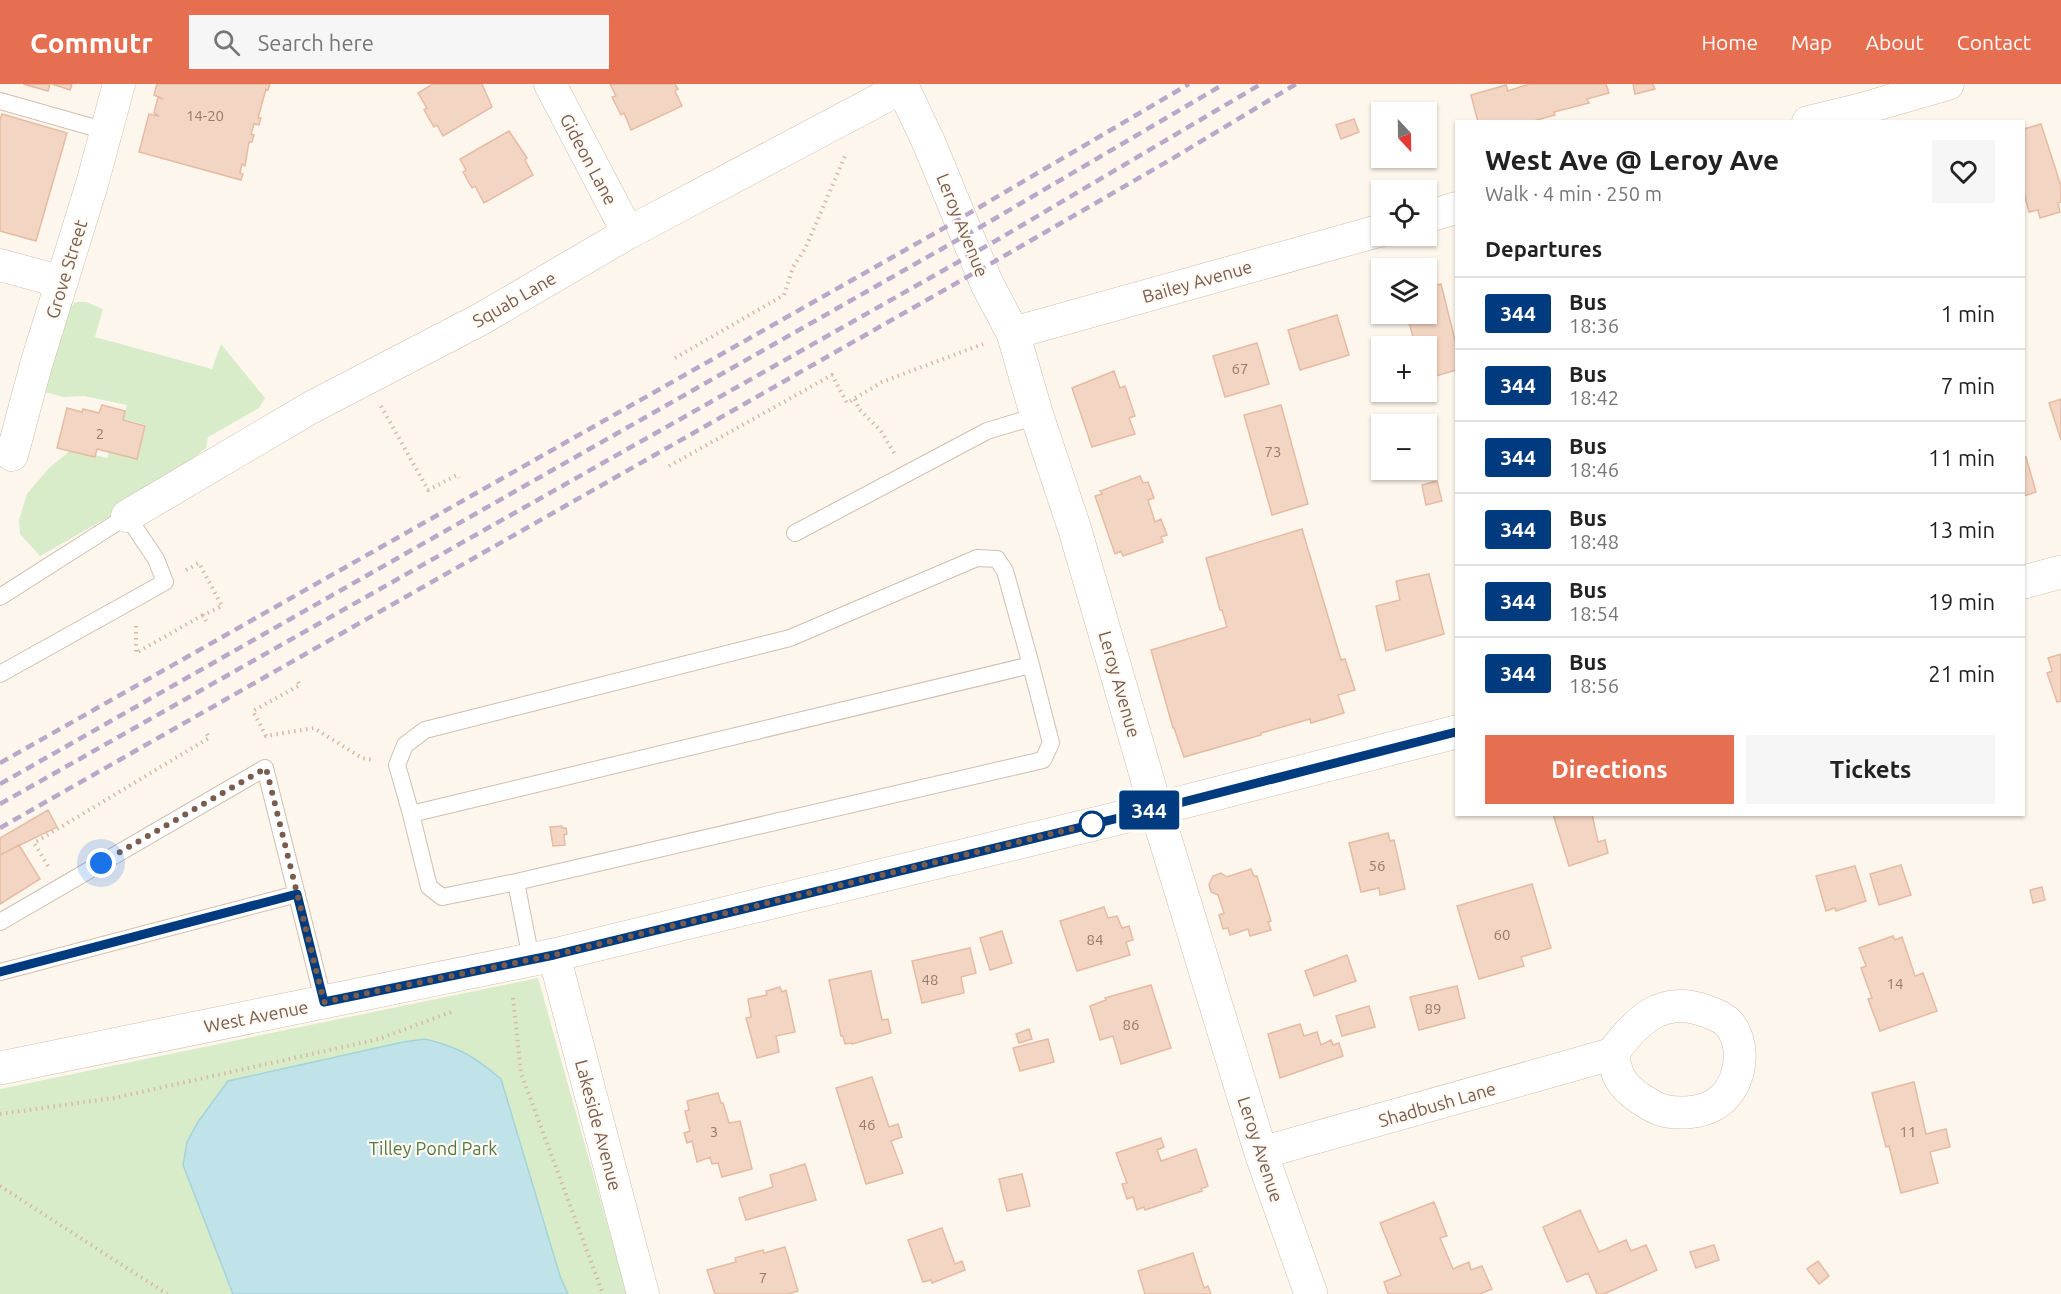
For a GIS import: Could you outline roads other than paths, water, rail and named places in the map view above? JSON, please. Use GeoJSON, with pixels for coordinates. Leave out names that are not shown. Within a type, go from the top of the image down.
{"type":"FeatureCollection","features":[{"type":"Feature","properties":{"kind":"main road","name":"Leroy Avenue"},"geometry":{"type":"LineString","coordinates":[[902,86],[929,143],[987,284],[1012,333],[1075,530],[1156,809],[1261,1153],[1311,1294]]}},
{"type":"Feature","properties":{"kind":"main road"},"geometry":{"type":"LineString","coordinates":[[2025,582],[2061,572]]}},
{"type":"Feature","properties":{"kind":"main road","name":"West Avenue"},"geometry":{"type":"LineString","coordinates":[[0,1068],[542,957],[1156,809],[1455,732]]}},
{"type":"Feature","properties":{"kind":"street","name":"Grove Street"},"geometry":{"type":"LineString","coordinates":[[6,453],[62,282],[119,84]]}},
{"type":"Feature","properties":{"kind":"street","name":"Gideon Lane"},"geometry":{"type":"LineString","coordinates":[[549,84],[628,233]]}},
{"type":"Feature","properties":{"kind":"street"},"geometry":{"type":"LineString","coordinates":[[1816,120],[1948,84]]}},
{"type":"Feature","properties":{"kind":"street","name":"Squab Lane"},"geometry":{"type":"LineString","coordinates":[[127,516],[310,408],[480,319],[628,233],[902,86]]}},
{"type":"Feature","properties":{"kind":"street"},"geometry":{"type":"LineString","coordinates":[[1437,214],[1455,208]]}},
{"type":"Feature","properties":{"kind":"street","name":"Bailey Avenue"},"geometry":{"type":"LineString","coordinates":[[1012,333],[1371,233]]}},
{"type":"Feature","properties":{"kind":"street"},"geometry":{"type":"LineString","coordinates":[[0,265],[62,282]]}},
{"type":"Feature","properties":{"kind":"street","name":"Lakeside Avenue"},"geometry":{"type":"LineString","coordinates":[[542,957],[643,1294]]}},
{"type":"Feature","properties":{"kind":"street","name":"Shadbush Lane"},"geometry":{"type":"LineString","coordinates":[[1261,1153],[1612,1054]]}},
{"type":"Feature","properties":{"kind":"lane"},"geometry":{"type":"LineString","coordinates":[[0,101],[106,131]]}},
{"type":"Feature","properties":{"kind":"lane"},"geometry":{"type":"LineString","coordinates":[[795,533],[987,431],[1037,416]]}},
{"type":"Feature","properties":{"kind":"lane"},"geometry":{"type":"LineString","coordinates":[[0,597],[127,516],[156,559],[165,582],[0,674]]}},
{"type":"Feature","properties":{"kind":"lane"},"geometry":{"type":"LineString","coordinates":[[977,558],[997,559],[1005,571],[1031,665],[1051,743],[1043,760],[516,882],[442,897],[429,887],[397,765],[405,745],[425,730],[790,638],[977,558]]}},
{"type":"Feature","properties":{"kind":"lane"},"geometry":{"type":"LineString","coordinates":[[411,814],[1031,665]]}},
{"type":"Feature","properties":{"kind":"lane"},"geometry":{"type":"LineString","coordinates":[[0,922],[266,768],[324,1002]]}},
{"type":"Feature","properties":{"kind":"lane"},"geometry":{"type":"LineString","coordinates":[[516,882],[542,957]]}},
{"type":"Feature","properties":{"kind":"lane"},"geometry":{"type":"LineString","coordinates":[[0,972],[297,894]]}},
{"type":"Feature","properties":{"kind":"water"},"geometry":{"type":"Polygon","coordinates":[[[425,1039],[466,1054],[501,1079],[560,1276],[568,1294],[233,1294],[183,1165],[187,1142],[198,1122],[228,1081],[425,1039]]]}},
{"type":"Feature","properties":{"kind":"railway"},"geometry":{"type":"LineString","coordinates":[[0,763],[944,228],[1189,84]]}},
{"type":"Feature","properties":{"kind":"railway"},"geometry":{"type":"LineString","coordinates":[[0,784],[989,222],[1224,84]]}},
{"type":"Feature","properties":{"kind":"railway"},"geometry":{"type":"LineString","coordinates":[[0,804],[997,240],[1261,84]]}},
{"type":"Feature","properties":{"kind":"railway"},"geometry":{"type":"LineString","coordinates":[[0,828],[1004,256],[1296,84]]}},
{"type":"Feature","properties":{"kind":"park label","name":"Tilley Pond Park"},"geometry":{"type":"Point","coordinates":[433,1148]}}]}
